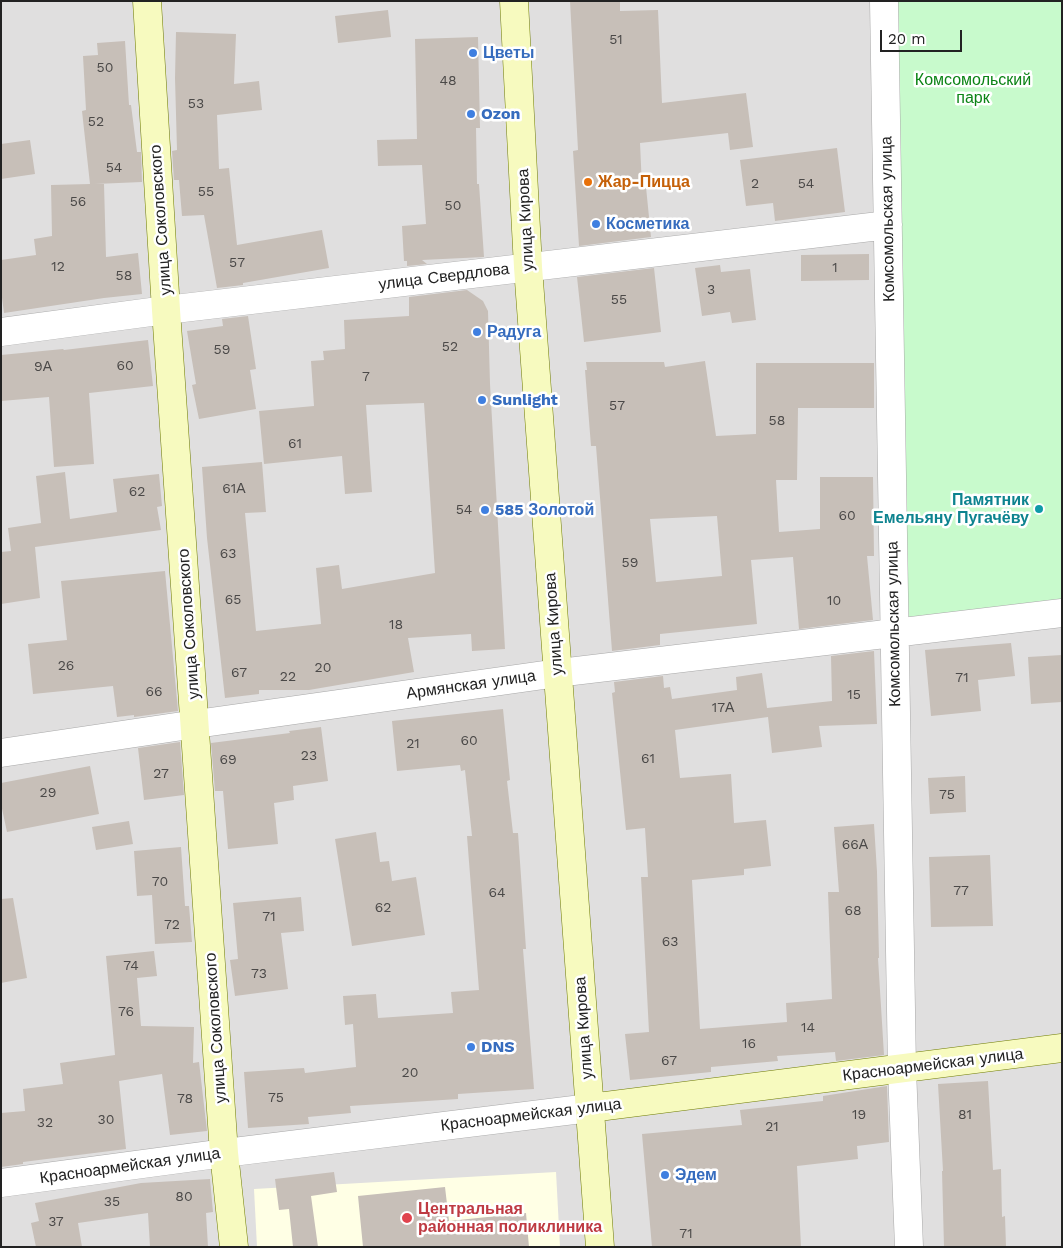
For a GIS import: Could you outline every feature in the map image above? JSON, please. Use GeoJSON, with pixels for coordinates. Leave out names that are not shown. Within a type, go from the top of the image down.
{"type":"FeatureCollection","features":[{"type":"Feature","properties":{"kind":"street","name":"улица Соколовского"},"geometry":{"type":"LineString","coordinates":[[147,1],[166,310],[196,724],[224,1153],[234,1247]]}},
{"type":"Feature","properties":{"kind":"street","name":"улица Кирова"},"geometry":{"type":"LineString","coordinates":[[514,1],[528,266],[600,1247]]}},
{"type":"Feature","properties":{"kind":"street","name":"Комсомольская улица"},"geometry":{"type":"LineString","coordinates":[[884,1],[902,1069],[909,1247]]}},
{"type":"Feature","properties":{"kind":"street","name":"улица Свердлова"},"geometry":{"type":"LineString","coordinates":[[1,332],[528,266],[888,225]]}},
{"type":"Feature","properties":{"kind":"street","name":"Армянская улица"},"geometry":{"type":"LineString","coordinates":[[1,753],[558,673],[1062,613]]}},
{"type":"Feature","properties":{"kind":"street","name":"Красноармейская улица"},"geometry":{"type":"LineString","coordinates":[[1,1184],[224,1153],[1062,1048]]}},
{"type":"Feature","properties":{"kind":"shaded area"},"geometry":{"type":"Polygon","coordinates":[[[1,1],[1062,1],[1062,1247],[1,1247],[1,1]]]}},
{"type":"Feature","properties":{"kind":"shaded area","name":"Центральная районная поликлиника"},"geometry":{"type":"Polygon","coordinates":[[[556,1172],[560,1247],[257,1247],[254,1189],[556,1172]]]}},
{"type":"Feature","properties":{"kind":"green space","name":"Комсомольский парк"},"geometry":{"type":"Polygon","coordinates":[[[884,1],[1062,1],[1062,613],[895,633],[884,1]]]}},
{"type":"Feature","properties":{"kind":"building"},"geometry":{"type":"Polygon","coordinates":[[[570,1],[620,1],[620,11],[658,10],[662,103],[746,93],[753,147],[730,150],[728,133],[640,143],[642,187],[646,187],[651,237],[579,246],[573,151],[578,150],[570,1]]]}},
{"type":"Feature","properties":{"kind":"building"},"geometry":{"type":"Polygon","coordinates":[[[388,10],[391,37],[338,43],[335,16],[388,10]]]}},
{"type":"Feature","properties":{"kind":"building"},"geometry":{"type":"Polygon","coordinates":[[[176,32],[236,34],[234,84],[259,81],[262,110],[217,115],[219,169],[229,168],[237,245],[322,230],[329,268],[243,283],[243,285],[217,288],[204,215],[182,216],[179,180],[174,180],[172,151],[177,150],[176,32]]]}},
{"type":"Feature","properties":{"kind":"building"},"geometry":{"type":"Polygon","coordinates":[[[478,37],[480,128],[476,128],[477,184],[479,184],[484,257],[422,260],[427,264],[407,266],[407,261],[404,261],[402,226],[426,224],[422,165],[378,166],[377,140],[417,139],[415,39],[478,37]]]}},
{"type":"Feature","properties":{"kind":"building"},"geometry":{"type":"Polygon","coordinates":[[[125,41],[129,105],[131,105],[137,152],[141,152],[142,182],[95,184],[104,184],[106,257],[138,253],[142,294],[4,313],[1,290],[1,260],[36,255],[34,239],[52,236],[51,185],[90,184],[82,111],[86,110],[83,56],[98,55],[97,43],[125,41]]]}},
{"type":"Feature","properties":{"kind":"building"},"geometry":{"type":"Polygon","coordinates":[[[30,140],[35,174],[1,179],[1,144],[30,140]]]}},
{"type":"Feature","properties":{"kind":"building"},"geometry":{"type":"Polygon","coordinates":[[[837,148],[845,212],[775,221],[773,203],[746,206],[740,160],[837,148]]]}},
{"type":"Feature","properties":{"kind":"building"},"geometry":{"type":"Polygon","coordinates":[[[869,254],[869,280],[801,281],[801,255],[869,254]]]}},
{"type":"Feature","properties":{"kind":"building"},"geometry":{"type":"Polygon","coordinates":[[[720,265],[721,272],[750,269],[756,320],[732,323],[730,312],[702,316],[695,268],[720,265]]]}},
{"type":"Feature","properties":{"kind":"building"},"geometry":{"type":"Polygon","coordinates":[[[654,268],[661,332],[584,342],[577,277],[654,268]]]}},
{"type":"Feature","properties":{"kind":"building"},"geometry":{"type":"Polygon","coordinates":[[[467,290],[483,301],[488,311],[490,384],[505,649],[472,651],[471,634],[408,638],[414,672],[309,690],[259,690],[259,694],[225,698],[207,538],[202,467],[262,462],[266,512],[245,513],[256,631],[321,624],[316,568],[339,565],[342,589],[435,573],[424,403],[366,405],[372,492],[345,494],[342,456],[264,464],[259,411],[314,406],[311,361],[324,360],[323,351],[345,349],[344,320],[409,316],[409,297],[467,290]]]}},
{"type":"Feature","properties":{"kind":"building"},"geometry":{"type":"Polygon","coordinates":[[[248,316],[256,369],[250,370],[256,409],[199,419],[192,385],[196,384],[187,331],[223,326],[222,319],[248,316]]]}},
{"type":"Feature","properties":{"kind":"building"},"geometry":{"type":"Polygon","coordinates":[[[148,340],[153,386],[89,393],[94,464],[54,467],[49,397],[1,401],[1,355],[148,340]]]}},
{"type":"Feature","properties":{"kind":"building"},"geometry":{"type":"Polygon","coordinates":[[[705,361],[716,436],[756,434],[756,363],[874,363],[874,408],[798,408],[797,480],[776,480],[779,532],[820,529],[820,477],[873,477],[874,556],[867,556],[873,620],[799,629],[793,557],[751,560],[757,624],[660,634],[660,645],[612,651],[596,446],[591,446],[586,362],[664,362],[665,367],[705,361]],[[717,516],[650,519],[656,582],[722,576],[717,516]]]}},
{"type":"Feature","properties":{"kind":"building"},"geometry":{"type":"Polygon","coordinates":[[[65,472],[70,519],[117,512],[113,479],[159,474],[162,506],[157,507],[161,530],[35,547],[40,598],[1,604],[1,552],[11,551],[8,528],[41,523],[36,476],[65,472]]]}},
{"type":"Feature","properties":{"kind":"building"},"geometry":{"type":"Polygon","coordinates":[[[165,571],[178,711],[134,717],[134,715],[117,717],[113,686],[33,694],[28,644],[67,640],[61,581],[165,571]]]}},
{"type":"Feature","properties":{"kind":"building"},"geometry":{"type":"Polygon","coordinates":[[[1011,643],[1015,676],[978,680],[981,711],[931,716],[925,650],[1011,643]]]}},
{"type":"Feature","properties":{"kind":"building"},"geometry":{"type":"Polygon","coordinates":[[[874,651],[877,724],[819,726],[822,747],[772,753],[768,717],[675,730],[680,778],[731,774],[734,823],[766,820],[771,866],[744,869],[744,875],[692,880],[700,1029],[787,1022],[786,1003],[832,999],[828,892],[839,892],[834,827],[874,824],[877,872],[878,958],[884,1055],[836,1061],[835,1052],[777,1056],[778,1061],[711,1067],[711,1072],[630,1080],[625,1034],[649,1032],[641,877],[648,877],[645,828],[626,830],[612,693],[615,692],[614,682],[663,676],[664,688],[670,687],[672,699],[737,690],[736,677],[762,673],[767,708],[832,701],[831,656],[874,651]]]}},
{"type":"Feature","properties":{"kind":"building"},"geometry":{"type":"Polygon","coordinates":[[[1062,655],[1062,702],[1031,704],[1028,657],[1062,655]]]}},
{"type":"Feature","properties":{"kind":"building"},"geometry":{"type":"Polygon","coordinates":[[[503,709],[510,780],[507,781],[513,833],[518,833],[526,949],[523,949],[534,1089],[458,1094],[458,1099],[350,1106],[351,1113],[308,1117],[309,1124],[248,1128],[244,1072],[304,1068],[305,1073],[356,1067],[353,1024],[345,1025],[343,996],[376,994],[378,1018],[453,1013],[451,992],[479,990],[467,836],[472,836],[465,770],[461,771],[460,765],[397,771],[392,721],[503,709]]]}},
{"type":"Feature","properties":{"kind":"building"},"geometry":{"type":"Polygon","coordinates":[[[321,727],[328,781],[293,786],[294,800],[274,803],[278,844],[228,849],[223,791],[215,791],[211,743],[321,727]]]}},
{"type":"Feature","properties":{"kind":"building"},"geometry":{"type":"Polygon","coordinates":[[[180,742],[184,795],[144,800],[138,748],[180,742]]]}},
{"type":"Feature","properties":{"kind":"building"},"geometry":{"type":"Polygon","coordinates":[[[90,766],[99,814],[7,832],[1,804],[1,783],[90,766]]]}},
{"type":"Feature","properties":{"kind":"building"},"geometry":{"type":"Polygon","coordinates":[[[965,776],[966,812],[930,814],[928,778],[965,776]]]}},
{"type":"Feature","properties":{"kind":"building"},"geometry":{"type":"Polygon","coordinates":[[[129,821],[133,844],[96,850],[92,827],[129,821]]]}},
{"type":"Feature","properties":{"kind":"building"},"geometry":{"type":"Polygon","coordinates":[[[376,832],[380,862],[389,861],[392,881],[416,877],[425,935],[352,946],[335,839],[376,832]]]}},
{"type":"Feature","properties":{"kind":"building"},"geometry":{"type":"Polygon","coordinates":[[[181,847],[185,906],[189,906],[192,942],[155,944],[152,895],[137,896],[134,851],[181,847]]]}},
{"type":"Feature","properties":{"kind":"building"},"geometry":{"type":"Polygon","coordinates":[[[990,855],[993,926],[931,927],[929,857],[990,855]]]}},
{"type":"Feature","properties":{"kind":"building"},"geometry":{"type":"Polygon","coordinates":[[[301,897],[304,931],[281,933],[288,989],[235,996],[230,960],[238,959],[233,903],[301,897]]]}},
{"type":"Feature","properties":{"kind":"building"},"geometry":{"type":"Polygon","coordinates":[[[13,898],[27,978],[1,983],[1,899],[13,898]]]}},
{"type":"Feature","properties":{"kind":"building"},"geometry":{"type":"Polygon","coordinates":[[[154,951],[157,976],[137,978],[141,1026],[194,1027],[193,1063],[199,1062],[207,1131],[170,1135],[162,1074],[119,1081],[126,1149],[23,1162],[23,1164],[1,1167],[1,1113],[25,1111],[23,1089],[63,1084],[60,1063],[115,1055],[106,956],[154,951]]]}},
{"type":"Feature","properties":{"kind":"building"},"geometry":{"type":"Polygon","coordinates":[[[988,1081],[993,1170],[1001,1169],[1002,1217],[1005,1216],[1006,1247],[944,1247],[943,1171],[938,1084],[988,1081]]]}},
{"type":"Feature","properties":{"kind":"building"},"geometry":{"type":"Polygon","coordinates":[[[887,1086],[889,1142],[857,1146],[858,1159],[797,1166],[801,1247],[652,1247],[642,1134],[742,1125],[740,1110],[823,1101],[823,1096],[887,1086]]]}},
{"type":"Feature","properties":{"kind":"building"},"geometry":{"type":"Polygon","coordinates":[[[334,1172],[337,1192],[311,1196],[318,1247],[293,1247],[289,1209],[279,1210],[275,1179],[334,1172]]]}},
{"type":"Feature","properties":{"kind":"building"},"geometry":{"type":"Polygon","coordinates":[[[210,1179],[213,1212],[206,1213],[208,1247],[150,1247],[148,1213],[78,1223],[82,1247],[36,1247],[31,1223],[39,1221],[35,1203],[141,1183],[210,1179]]]}},
{"type":"Feature","properties":{"kind":"building"},"geometry":{"type":"Polygon","coordinates":[[[445,1187],[449,1221],[526,1213],[529,1247],[363,1247],[358,1196],[445,1187]]]}},
{"type":"Feature","properties":{"kind":"place","name":"Цветы"},"geometry":{"type":"Point","coordinates":[473,53]}},
{"type":"Feature","properties":{"kind":"place","name":"Ozon"},"geometry":{"type":"Point","coordinates":[471,114]}},
{"type":"Feature","properties":{"kind":"place","name":"Жар-Пицца"},"geometry":{"type":"Point","coordinates":[588,182]}},
{"type":"Feature","properties":{"kind":"place","name":"Косметика"},"geometry":{"type":"Point","coordinates":[596,224]}},
{"type":"Feature","properties":{"kind":"place","name":"Радуга"},"geometry":{"type":"Point","coordinates":[477,332]}},
{"type":"Feature","properties":{"kind":"place","name":"Sunlight"},"geometry":{"type":"Point","coordinates":[482,400]}},
{"type":"Feature","properties":{"kind":"place","name":"Памятник Емельяну Пугачёву"},"geometry":{"type":"Point","coordinates":[1039,509]}},
{"type":"Feature","properties":{"kind":"place","name":"585 Золотой"},"geometry":{"type":"Point","coordinates":[485,510]}},
{"type":"Feature","properties":{"kind":"place","name":"DNS"},"geometry":{"type":"Point","coordinates":[471,1047]}},
{"type":"Feature","properties":{"kind":"place","name":"Эдем"},"geometry":{"type":"Point","coordinates":[665,1175]}},
{"type":"Feature","properties":{"kind":"place","name":"Центральная районная поликлиника"},"geometry":{"type":"Point","coordinates":[407,1218]}}]}
